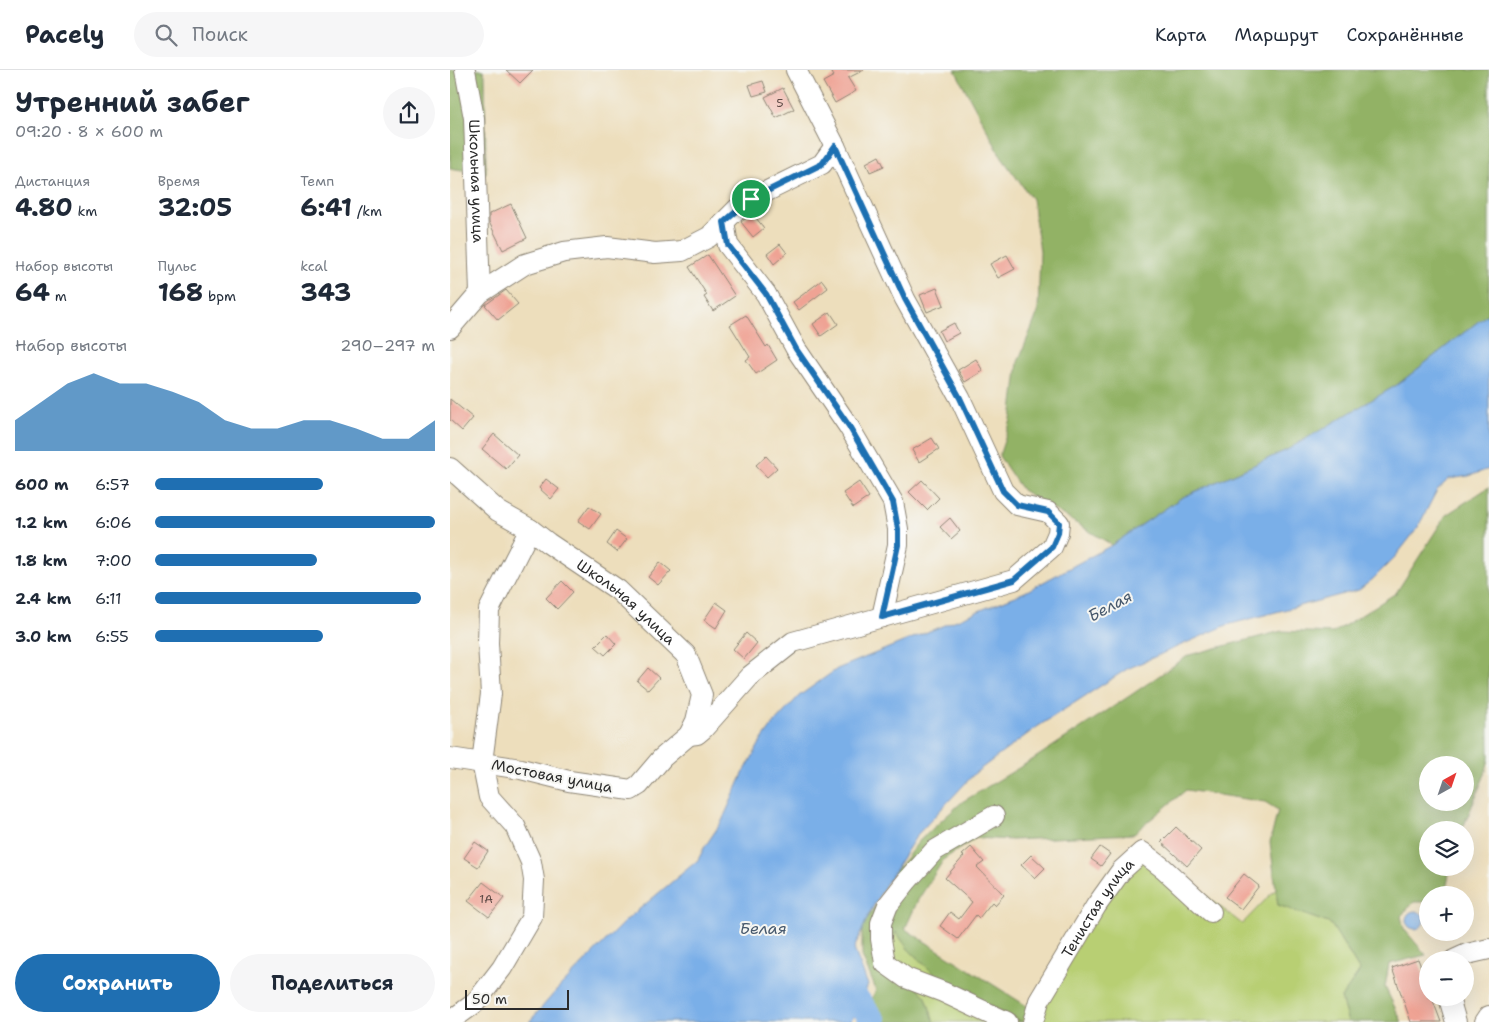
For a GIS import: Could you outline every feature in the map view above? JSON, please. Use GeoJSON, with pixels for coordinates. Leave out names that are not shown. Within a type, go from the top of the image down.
{"type":"FeatureCollection","features":[{"type":"Feature","properties":{"kind":"street","name":"Школьная улица"},"geometry":{"type":"LineString","coordinates":[[465,70],[474,118],[480,293]]}},
{"type":"Feature","properties":{"kind":"street"},"geometry":{"type":"LineString","coordinates":[[689,736],[703,730],[750,676],[793,642],[1014,580],[1052,547],[1058,533],[1059,523],[1048,512],[1017,505],[1003,491],[960,398],[905,299],[835,146],[796,70]]}},
{"type":"Feature","properties":{"kind":"street"},"geometry":{"type":"LineString","coordinates":[[450,328],[480,293],[525,264],[564,252],[607,247],[655,253],[682,251],[709,237],[751,199],[822,164],[835,146]]}},
{"type":"Feature","properties":{"kind":"street"},"geometry":{"type":"LineString","coordinates":[[724,222],[728,245],[766,294],[796,349],[849,426],[893,502],[898,529],[898,545],[882,617]]}},
{"type":"Feature","properties":{"kind":"street","name":"Школьная улица"},"geometry":{"type":"LineString","coordinates":[[450,468],[498,511],[530,529],[618,590],[686,655],[702,694],[696,721],[689,736]]}},
{"type":"Feature","properties":{"kind":"street"},"geometry":{"type":"LineString","coordinates":[[450,1021],[475,1003],[502,968],[532,917],[534,880],[531,862],[515,826],[489,797],[482,762],[491,694],[488,643],[489,610],[530,529]]}},
{"type":"Feature","properties":{"kind":"street","name":"Мостовая улица"},"geometry":{"type":"LineString","coordinates":[[450,758],[521,769],[569,781],[631,790],[639,785],[662,758],[689,736]]}},
{"type":"Feature","properties":{"kind":"street"},"geometry":{"type":"LineString","coordinates":[[994,816],[934,851],[888,906],[881,923],[881,939],[885,963],[906,978],[943,992],[1007,1022]]}},
{"type":"Feature","properties":{"kind":"street","name":"Тенистая улица"},"geometry":{"type":"LineString","coordinates":[[1033,1022],[1038,1001],[1096,906],[1120,871],[1142,852],[1163,868],[1211,912]]}},
{"type":"Feature","properties":{"kind":"street"},"geometry":{"type":"LineString","coordinates":[[1474,952],[1489,949]]}},
{"type":"Feature","properties":{"kind":"street"},"geometry":{"type":"LineString","coordinates":[[1451,1006],[1456,1022]]}},
{"type":"Feature","properties":{"kind":"street"},"geometry":{"type":"LineString","coordinates":[[1485,1022],[1489,1016]]}},
{"type":"Feature","properties":{"kind":"green space"},"geometry":{"type":"Polygon","coordinates":[[[450,70],[483,70],[485,75],[486,174],[450,168],[450,70]]]}},
{"type":"Feature","properties":{"kind":"green space"},"geometry":{"type":"Polygon","coordinates":[[[955,70],[1489,70],[1489,313],[1397,385],[1287,450],[1181,498],[1112,545],[1022,490],[999,456],[1011,420],[1018,362],[1038,312],[1040,251],[1032,199],[1002,158],[955,70]]]}},
{"type":"Feature","properties":{"kind":"green space"},"geometry":{"type":"Polygon","coordinates":[[[1489,487],[1489,759],[1474,801],[1474,756],[1419,756],[1419,811],[1470,811],[1466,821],[1419,821],[1419,876],[1449,876],[1447,886],[1419,886],[1419,902],[1414,902],[1401,916],[1404,929],[1423,951],[1419,951],[1419,957],[1389,964],[1385,987],[1402,1022],[1348,1022],[1341,998],[1360,971],[1331,924],[1278,905],[1270,842],[1278,810],[1265,802],[1186,790],[1133,834],[1012,840],[976,838],[944,859],[918,900],[905,929],[1030,1008],[1022,1022],[947,986],[909,950],[896,932],[890,946],[893,962],[926,997],[934,1022],[859,1022],[876,990],[862,956],[862,926],[895,873],[919,841],[962,802],[1032,760],[1189,655],[1282,631],[1333,633],[1396,593],[1446,515],[1489,487]]]}},
{"type":"Feature","properties":{"kind":"green space"},"geometry":{"type":"Polygon","coordinates":[[[1143,846],[1242,924],[1276,889],[1278,905],[1331,924],[1360,971],[1341,998],[1348,1022],[1022,1022],[1143,846]]]}},
{"type":"Feature","properties":{"kind":"green space"},"geometry":{"type":"Polygon","coordinates":[[[896,932],[909,950],[947,986],[1021,1022],[934,1022],[926,997],[893,962],[890,946],[896,932]]]}},
{"type":"Feature","properties":{"kind":"water","name":"Белая"},"geometry":{"type":"Polygon","coordinates":[[[1489,313],[1489,469],[1469,476],[1449,479],[1437,490],[1417,529],[1395,557],[1359,590],[1227,625],[1127,669],[1037,727],[975,773],[917,835],[869,914],[854,949],[868,985],[855,1016],[849,1022],[529,1022],[556,991],[624,922],[698,860],[722,821],[743,774],[761,741],[775,722],[799,696],[837,669],[1025,592],[1112,545],[1181,498],[1287,450],[1397,385],[1489,313]]]}},
{"type":"Feature","properties":{"kind":"water"},"geometry":{"type":"Polygon","coordinates":[[[1412,912],[1418,912],[1419,927],[1415,929],[1409,926],[1406,920],[1412,912]]]}},
{"type":"Feature","properties":{"kind":"building"},"geometry":{"type":"Polygon","coordinates":[[[506,70],[533,70],[520,83],[506,70]]]}},
{"type":"Feature","properties":{"kind":"building"},"geometry":{"type":"Polygon","coordinates":[[[830,70],[864,70],[848,78],[856,91],[835,103],[823,82],[834,76],[830,70]]]}},
{"type":"Feature","properties":{"kind":"building"},"geometry":{"type":"Polygon","coordinates":[[[763,81],[767,92],[753,96],[749,85],[763,81]]]}},
{"type":"Feature","properties":{"kind":"building"},"geometry":{"type":"Polygon","coordinates":[[[783,88],[794,109],[776,118],[765,97],[783,88]]]}},
{"type":"Feature","properties":{"kind":"building"},"geometry":{"type":"Polygon","coordinates":[[[879,156],[884,166],[870,172],[866,163],[879,156]]]}},
{"type":"Feature","properties":{"kind":"building"},"geometry":{"type":"Polygon","coordinates":[[[511,204],[527,238],[503,250],[489,222],[489,214],[511,204]]]}},
{"type":"Feature","properties":{"kind":"building"},"geometry":{"type":"Polygon","coordinates":[[[752,213],[764,228],[753,237],[741,222],[752,213]]]}},
{"type":"Feature","properties":{"kind":"building"},"geometry":{"type":"Polygon","coordinates":[[[780,244],[787,253],[774,264],[767,254],[780,244]]]}},
{"type":"Feature","properties":{"kind":"building"},"geometry":{"type":"Polygon","coordinates":[[[708,255],[735,296],[713,311],[704,297],[707,295],[689,267],[708,255]]]}},
{"type":"Feature","properties":{"kind":"building"},"geometry":{"type":"Polygon","coordinates":[[[1007,255],[1015,269],[998,278],[990,264],[1007,255]]]}},
{"type":"Feature","properties":{"kind":"building"},"geometry":{"type":"Polygon","coordinates":[[[822,280],[828,288],[799,310],[793,302],[822,280]]]}},
{"type":"Feature","properties":{"kind":"building"},"geometry":{"type":"Polygon","coordinates":[[[937,288],[944,305],[927,312],[920,295],[937,288]]]}},
{"type":"Feature","properties":{"kind":"building"},"geometry":{"type":"Polygon","coordinates":[[[506,290],[518,304],[498,320],[485,305],[506,290]]]}},
{"type":"Feature","properties":{"kind":"building"},"geometry":{"type":"Polygon","coordinates":[[[830,312],[838,324],[821,336],[813,324],[830,312]]]}},
{"type":"Feature","properties":{"kind":"building"},"geometry":{"type":"Polygon","coordinates":[[[746,315],[766,347],[768,345],[777,360],[756,374],[746,360],[750,357],[730,325],[746,315]]]}},
{"type":"Feature","properties":{"kind":"building"},"geometry":{"type":"Polygon","coordinates":[[[954,323],[959,333],[944,341],[939,331],[954,323]]]}},
{"type":"Feature","properties":{"kind":"building"},"geometry":{"type":"Polygon","coordinates":[[[976,359],[983,371],[965,382],[958,370],[976,359]]]}},
{"type":"Feature","properties":{"kind":"building"},"geometry":{"type":"Polygon","coordinates":[[[450,399],[473,418],[462,431],[450,420],[450,399]]]}},
{"type":"Feature","properties":{"kind":"building"},"geometry":{"type":"Polygon","coordinates":[[[494,434],[518,455],[506,469],[482,449],[494,434]]]}},
{"type":"Feature","properties":{"kind":"building"},"geometry":{"type":"Polygon","coordinates":[[[932,438],[939,449],[919,462],[912,450],[932,438]]]}},
{"type":"Feature","properties":{"kind":"building"},"geometry":{"type":"Polygon","coordinates":[[[766,456],[777,468],[767,477],[756,465],[766,456]]]}},
{"type":"Feature","properties":{"kind":"building"},"geometry":{"type":"Polygon","coordinates":[[[546,479],[559,489],[551,499],[539,488],[546,479]]]}},
{"type":"Feature","properties":{"kind":"building"},"geometry":{"type":"Polygon","coordinates":[[[922,480],[939,498],[927,510],[909,492],[922,480]]]}},
{"type":"Feature","properties":{"kind":"building"},"geometry":{"type":"Polygon","coordinates":[[[859,482],[869,497],[853,508],[843,493],[859,482]]]}},
{"type":"Feature","properties":{"kind":"building"},"geometry":{"type":"Polygon","coordinates":[[[589,506],[601,514],[590,529],[578,521],[589,506]]]}},
{"type":"Feature","properties":{"kind":"building"},"geometry":{"type":"Polygon","coordinates":[[[950,518],[960,531],[951,539],[940,527],[950,518]]]}},
{"type":"Feature","properties":{"kind":"building"},"geometry":{"type":"Polygon","coordinates":[[[616,531],[627,539],[617,552],[607,544],[616,531]]]}},
{"type":"Feature","properties":{"kind":"building"},"geometry":{"type":"Polygon","coordinates":[[[660,562],[671,571],[658,585],[648,577],[660,562]]]}},
{"type":"Feature","properties":{"kind":"building"},"geometry":{"type":"Polygon","coordinates":[[[562,581],[573,592],[557,609],[546,598],[562,581]]]}},
{"type":"Feature","properties":{"kind":"building"},"geometry":{"type":"Polygon","coordinates":[[[716,602],[727,610],[716,628],[704,620],[716,602]]]}},
{"type":"Feature","properties":{"kind":"building"},"geometry":{"type":"Polygon","coordinates":[[[746,633],[757,643],[744,659],[733,649],[746,633]]]}},
{"type":"Feature","properties":{"kind":"building"},"geometry":{"type":"Polygon","coordinates":[[[607,634],[616,644],[605,655],[595,646],[607,634]]]}},
{"type":"Feature","properties":{"kind":"building"},"geometry":{"type":"Polygon","coordinates":[[[648,668],[659,678],[648,690],[637,681],[648,668]]]}},
{"type":"Feature","properties":{"kind":"building"},"geometry":{"type":"Polygon","coordinates":[[[1176,827],[1201,850],[1187,866],[1161,842],[1176,827]]]}},
{"type":"Feature","properties":{"kind":"building"},"geometry":{"type":"Polygon","coordinates":[[[475,842],[488,851],[478,867],[464,858],[475,842]]]}},
{"type":"Feature","properties":{"kind":"building"},"geometry":{"type":"Polygon","coordinates":[[[971,847],[984,862],[977,867],[1004,895],[995,905],[992,902],[979,918],[976,915],[958,939],[940,926],[950,912],[959,919],[972,902],[945,878],[964,856],[962,855],[971,847]]]}},
{"type":"Feature","properties":{"kind":"building"},"geometry":{"type":"Polygon","coordinates":[[[1100,847],[1110,854],[1101,866],[1091,859],[1100,847]]]}},
{"type":"Feature","properties":{"kind":"building"},"geometry":{"type":"Polygon","coordinates":[[[1031,855],[1045,868],[1035,878],[1021,865],[1031,855]]]}},
{"type":"Feature","properties":{"kind":"building"},"geometry":{"type":"Polygon","coordinates":[[[1244,874],[1259,886],[1241,909],[1225,897],[1244,874]]]}},
{"type":"Feature","properties":{"kind":"building"},"geometry":{"type":"Polygon","coordinates":[[[483,882],[504,898],[489,917],[468,901],[483,882]]]}},
{"type":"Feature","properties":{"kind":"building"},"geometry":{"type":"Polygon","coordinates":[[[1418,959],[1419,1006],[1435,1006],[1441,1022],[1411,1022],[1392,968],[1418,959]]]}},
{"type":"Feature","properties":{"kind":"waterway","name":"Белая"},"geometry":{"type":"LineString","coordinates":[[840,976],[874,1022]]}},
{"type":"Feature","properties":{"kind":"route"},"geometry":{"type":"LineString","coordinates":[[835,146],[905,299],[960,398],[1003,491],[1017,505],[1048,512],[1059,523],[1058,533],[1052,547],[1014,580],[882,617],[898,545],[898,529],[893,502],[849,426],[796,349],[766,294],[728,245],[724,222],[751,199],[788,179],[822,164],[835,146]]}}]}
